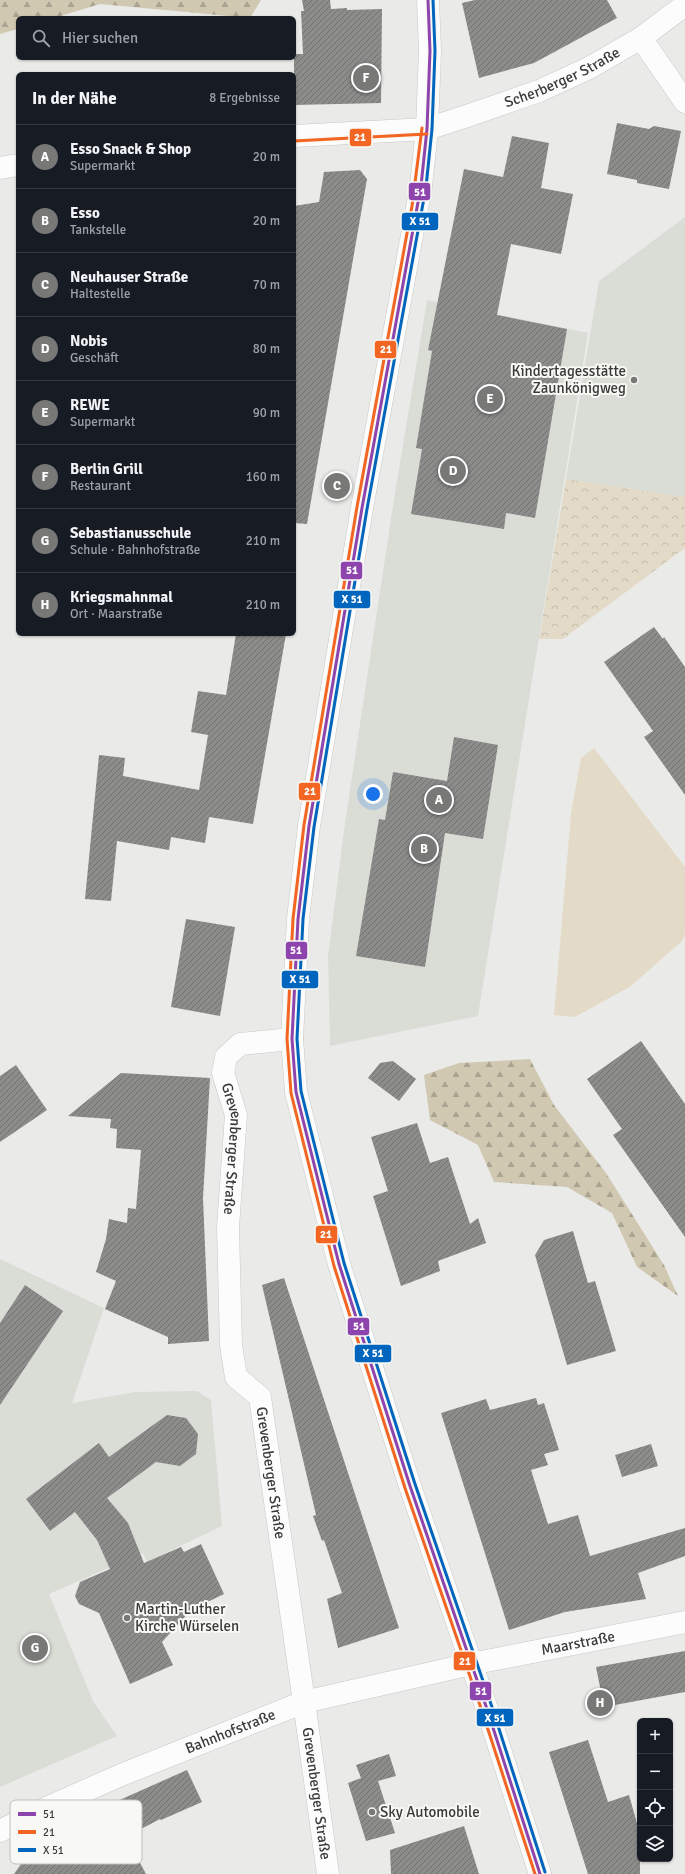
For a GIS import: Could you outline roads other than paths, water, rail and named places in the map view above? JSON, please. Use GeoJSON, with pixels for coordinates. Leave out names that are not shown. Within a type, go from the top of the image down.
{"type":"FeatureCollection","features":[{"type":"Feature","properties":{"kind":"street"},"geometry":{"type":"LineString","coordinates":[[428,0],[430,51],[428,129],[418,207],[362,508],[309,826],[298,919],[292,1039],[296,1092],[339,1264],[410,1486],[487,1709],[540,1874]]}},
{"type":"Feature","properties":{"kind":"street","name":"Scherberger Straße"},"geometry":{"type":"LineString","coordinates":[[296,136],[428,129],[539,91],[589,68],[641,38],[685,5]]}},
{"type":"Feature","properties":{"kind":"street"},"geometry":{"type":"LineString","coordinates":[[641,38],[685,102]]}},
{"type":"Feature","properties":{"kind":"street"},"geometry":{"type":"LineString","coordinates":[[0,168],[16,165]]}},
{"type":"Feature","properties":{"kind":"street","name":"Grevenberger Straße"},"geometry":{"type":"LineString","coordinates":[[292,1039],[240,1044],[226,1057],[223,1073],[236,1115],[228,1227],[231,1345],[236,1376],[260,1397],[328,1874]]}},
{"type":"Feature","properties":{"kind":"street","name":"Maarstraße"},"geometry":{"type":"LineString","coordinates":[[471,1664],[685,1622]]}},
{"type":"Feature","properties":{"kind":"street","name":"Bahnhofstraße"},"geometry":{"type":"LineString","coordinates":[[65,1800],[115,1778],[304,1702],[471,1664]]}},
{"type":"Feature","properties":{"kind":"street","name":"Bahnhofstraße"},"geometry":{"type":"LineString","coordinates":[[0,1831],[10,1826]]}},
{"type":"Feature","properties":{"kind":"place","name":"Berlin Grill"},"geometry":{"type":"Point","coordinates":[366,78]}},
{"type":"Feature","properties":{"kind":"place","name":"Kindertagesstätte Zaunkönigweg"},"geometry":{"type":"Point","coordinates":[634,380]}},
{"type":"Feature","properties":{"kind":"place","name":"REWE"},"geometry":{"type":"Point","coordinates":[490,399]}},
{"type":"Feature","properties":{"kind":"place","name":"Nobis"},"geometry":{"type":"Point","coordinates":[453,471]}},
{"type":"Feature","properties":{"kind":"place","name":"Neuhauser Straße"},"geometry":{"type":"Point","coordinates":[337,486]}},
{"type":"Feature","properties":{"kind":"place","name":"Esso Snack & Shop"},"geometry":{"type":"Point","coordinates":[439,800]}},
{"type":"Feature","properties":{"kind":"place","name":"Esso"},"geometry":{"type":"Point","coordinates":[424,849]}},
{"type":"Feature","properties":{"kind":"place","name":"Martin-Luther Kirche Würselen"},"geometry":{"type":"Point","coordinates":[127,1618]}},
{"type":"Feature","properties":{"kind":"place","name":"Sebastianusschule"},"geometry":{"type":"Point","coordinates":[35,1648]}},
{"type":"Feature","properties":{"kind":"place","name":"Kriegsmahnmal"},"geometry":{"type":"Point","coordinates":[600,1703]}},
{"type":"Feature","properties":{"kind":"place","name":"Sky Automobile"},"geometry":{"type":"Point","coordinates":[372,1812]}}]}
